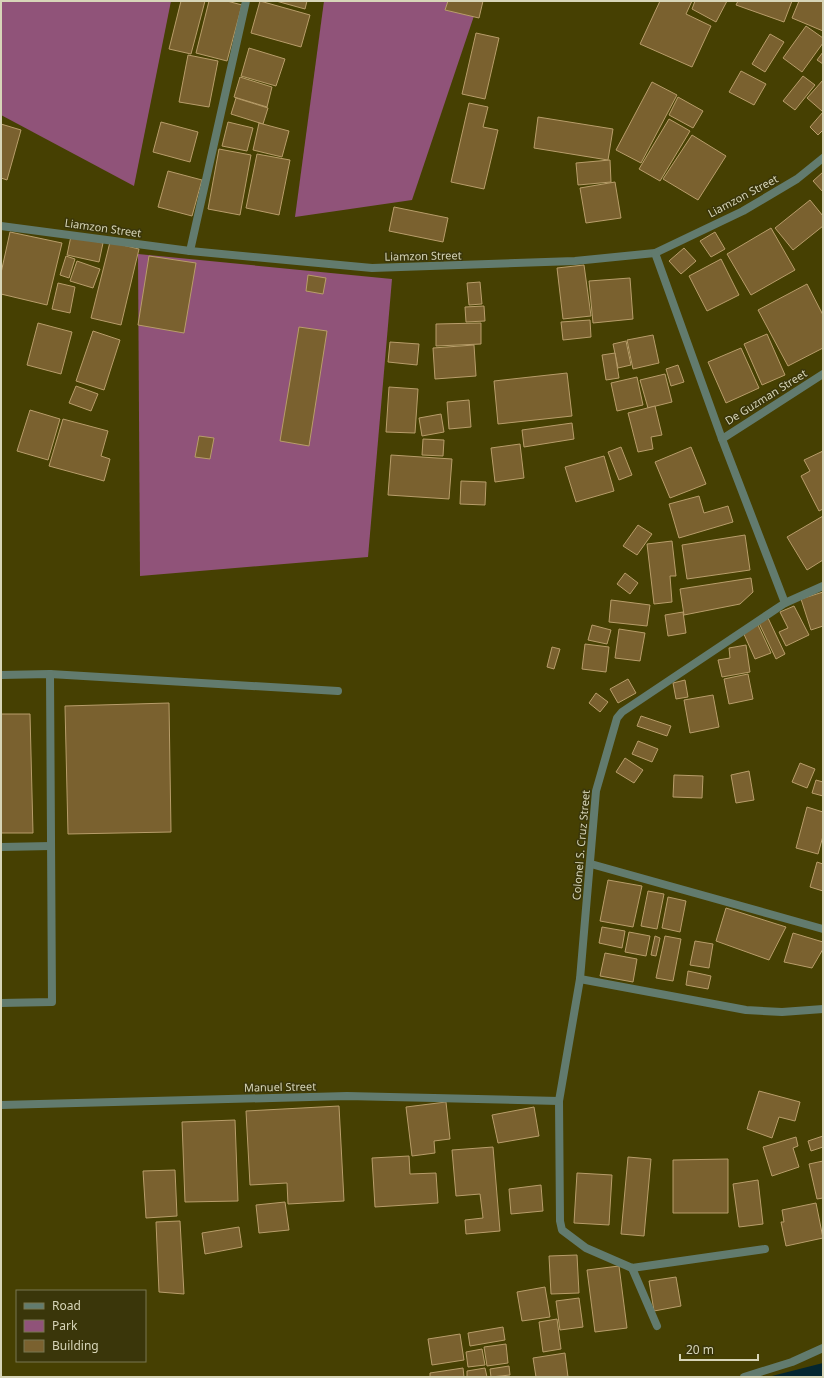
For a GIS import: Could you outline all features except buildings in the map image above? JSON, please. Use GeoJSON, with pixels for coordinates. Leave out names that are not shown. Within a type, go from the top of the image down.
{"type":"FeatureCollection","features":[{"type":"Feature","properties":{"kind":"street"},"geometry":{"type":"LineString","coordinates":[[190,251],[246,1]]}},
{"type":"Feature","properties":{"kind":"street","name":"Liamzon Street"},"geometry":{"type":"LineString","coordinates":[[1,226],[190,251],[372,268],[482,266],[575,261],[655,253],[743,211],[797,179],[823,158]]}},
{"type":"Feature","properties":{"kind":"street"},"geometry":{"type":"LineString","coordinates":[[655,253],[722,439],[785,603]]}},
{"type":"Feature","properties":{"kind":"street","name":"De Guzman Street"},"geometry":{"type":"LineString","coordinates":[[722,439],[823,374]]}},
{"type":"Feature","properties":{"kind":"street","name":"Colonel S. Cruz Street"},"geometry":{"type":"LineString","coordinates":[[632,1268],[586,1248],[562,1230],[560,1220],[559,1101],[580,978],[596,791],[616,718],[622,712],[785,603],[823,586]]}},
{"type":"Feature","properties":{"kind":"street"},"geometry":{"type":"LineString","coordinates":[[1,675],[50,674],[338,692]]}},
{"type":"Feature","properties":{"kind":"street"},"geometry":{"type":"LineString","coordinates":[[1,1003],[52,1002],[50,674]]}},
{"type":"Feature","properties":{"kind":"street"},"geometry":{"type":"LineString","coordinates":[[1,847],[51,846]]}},
{"type":"Feature","properties":{"kind":"street"},"geometry":{"type":"LineString","coordinates":[[590,864],[823,929]]}},
{"type":"Feature","properties":{"kind":"street"},"geometry":{"type":"LineString","coordinates":[[580,978],[746,1010],[782,1012],[823,1009]]}},
{"type":"Feature","properties":{"kind":"street","name":"Manuel Street"},"geometry":{"type":"LineString","coordinates":[[1,1105],[347,1096],[559,1101]]}},
{"type":"Feature","properties":{"kind":"street"},"geometry":{"type":"LineString","coordinates":[[657,1326],[632,1268],[765,1249]]}},
{"type":"Feature","properties":{"kind":"street"},"geometry":{"type":"LineString","coordinates":[[744,1377],[792,1362],[823,1348]]}},
{"type":"Feature","properties":{"kind":"green space"},"geometry":{"type":"Polygon","coordinates":[[[1,1],[171,1],[134,186],[1,115],[1,1]]]}},
{"type":"Feature","properties":{"kind":"green space"},"geometry":{"type":"Polygon","coordinates":[[[324,1],[479,1],[412,200],[295,217],[324,1]]]}},
{"type":"Feature","properties":{"kind":"green space"},"geometry":{"type":"Polygon","coordinates":[[[138,254],[392,279],[368,557],[140,576],[138,254]]]}},
{"type":"Feature","properties":{"kind":"water"},"geometry":{"type":"Polygon","coordinates":[[[823,1363],[823,1377],[768,1377],[823,1363]]]}}]}
